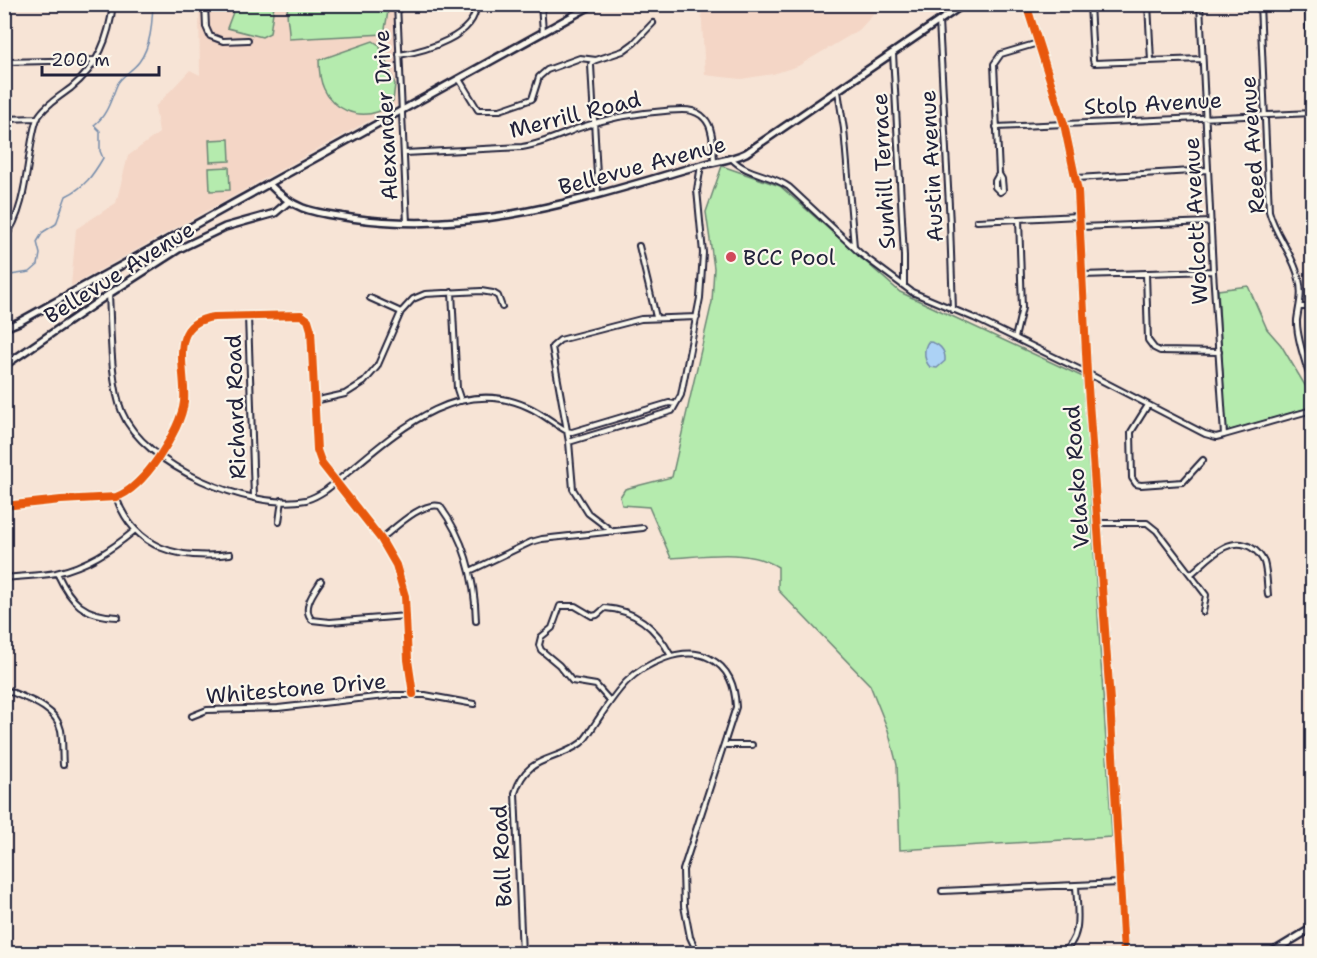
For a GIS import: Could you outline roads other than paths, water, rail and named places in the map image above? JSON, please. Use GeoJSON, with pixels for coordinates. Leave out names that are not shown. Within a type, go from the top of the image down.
{"type":"FeatureCollection","features":[{"type":"Feature","properties":{"kind":"street"},"geometry":{"type":"LineString","coordinates":[[4,238],[12,229],[25,182],[38,117],[78,82],[102,50],[109,33],[113,4]]}},
{"type":"Feature","properties":{"kind":"street"},"geometry":{"type":"LineString","coordinates":[[205,4],[206,27],[210,36],[223,41],[248,40]]}},
{"type":"Feature","properties":{"kind":"street","name":"Alexander Drive"},"geometry":{"type":"LineString","coordinates":[[397,4],[407,224]]}},
{"type":"Feature","properties":{"kind":"street"},"geometry":{"type":"LineString","coordinates":[[399,55],[430,48],[468,27],[473,21],[476,4]]}},
{"type":"Feature","properties":{"kind":"street"},"geometry":{"type":"LineString","coordinates":[[541,4],[543,33]]}},
{"type":"Feature","properties":{"kind":"street"},"geometry":{"type":"LineString","coordinates":[[4,328],[594,4]]}},
{"type":"Feature","properties":{"kind":"street","name":"Bellevue Avenue"},"geometry":{"type":"LineString","coordinates":[[269,184],[288,202],[317,213],[407,224],[492,218],[534,211],[598,195],[701,165],[732,159],[746,153],[964,4]]}},
{"type":"Feature","properties":{"kind":"street","name":"Velasko Road"},"geometry":{"type":"LineString","coordinates":[[1026,4],[1064,124],[1077,178],[1087,373],[1124,954]]}},
{"type":"Feature","properties":{"kind":"street"},"geometry":{"type":"LineString","coordinates":[[1090,4],[1094,62],[1202,59]]}},
{"type":"Feature","properties":{"kind":"street"},"geometry":{"type":"LineString","coordinates":[[1148,4],[1151,61]]}},
{"type":"Feature","properties":{"kind":"street","name":"Wolcott Avenue"},"geometry":{"type":"LineString","coordinates":[[1200,4],[1213,271],[1224,435]]}},
{"type":"Feature","properties":{"kind":"street","name":"Reed Avenue"},"geometry":{"type":"LineString","coordinates":[[1260,4],[1269,211],[1299,276],[1298,330],[1312,384]]}},
{"type":"Feature","properties":{"kind":"street"},"geometry":{"type":"LineString","coordinates":[[1308,4],[1312,103]]}},
{"type":"Feature","properties":{"kind":"street","name":"Austin Avenue"},"geometry":{"type":"LineString","coordinates":[[939,21],[953,310]]}},
{"type":"Feature","properties":{"kind":"street"},"geometry":{"type":"LineString","coordinates":[[598,195],[591,65],[596,60],[627,49],[652,23]]}},
{"type":"Feature","properties":{"kind":"street"},"geometry":{"type":"LineString","coordinates":[[999,174],[993,77],[995,61],[1004,53],[1039,43]]}},
{"type":"Feature","properties":{"kind":"street","name":"Sunhill Terrace"},"geometry":{"type":"LineString","coordinates":[[892,53],[904,287]]}},
{"type":"Feature","properties":{"kind":"street"},"geometry":{"type":"LineString","coordinates":[[459,79],[478,110],[490,111],[532,99],[539,77],[547,70],[580,58],[596,60]]}},
{"type":"Feature","properties":{"kind":"street"},"geometry":{"type":"LineString","coordinates":[[4,62],[94,60]]}},
{"type":"Feature","properties":{"kind":"street"},"geometry":{"type":"LineString","coordinates":[[838,91],[844,129],[854,247]]}},
{"type":"Feature","properties":{"kind":"street","name":"Merrill Road"},"geometry":{"type":"LineString","coordinates":[[405,153],[529,146],[594,123],[636,113],[692,111],[703,116],[708,123],[714,162]]}},
{"type":"Feature","properties":{"kind":"street","name":"Stolp Avenue"},"geometry":{"type":"LineString","coordinates":[[996,128],[1312,113]]}},
{"type":"Feature","properties":{"kind":"street"},"geometry":{"type":"LineString","coordinates":[[4,119],[38,117]]}},
{"type":"Feature","properties":{"kind":"street"},"geometry":{"type":"LineString","coordinates":[[732,159],[742,168],[781,181],[854,247],[904,287],[924,299],[1015,338],[1204,434],[1224,435],[1312,410]]}},
{"type":"Feature","properties":{"kind":"street"},"geometry":{"type":"LineString","coordinates":[[569,442],[672,411],[681,395],[697,317],[703,267],[702,229],[697,190],[701,165]]}},
{"type":"Feature","properties":{"kind":"street"},"geometry":{"type":"LineString","coordinates":[[1077,178],[1208,170]]}},
{"type":"Feature","properties":{"kind":"street","name":"Bellevue Avenue"},"geometry":{"type":"LineString","coordinates":[[4,366],[187,244],[225,227],[271,215],[288,202]]}},
{"type":"Feature","properties":{"kind":"street"},"geometry":{"type":"LineString","coordinates":[[977,221],[1079,216]]}},
{"type":"Feature","properties":{"kind":"street"},"geometry":{"type":"LineString","coordinates":[[1015,338],[1022,308],[1019,219]]}},
{"type":"Feature","properties":{"kind":"street"},"geometry":{"type":"LineString","coordinates":[[1080,227],[1211,222]]}},
{"type":"Feature","properties":{"kind":"street"},"geometry":{"type":"LineString","coordinates":[[639,246],[656,317]]}},
{"type":"Feature","properties":{"kind":"street"},"geometry":{"type":"LineString","coordinates":[[1082,274],[1213,271]]}},
{"type":"Feature","properties":{"kind":"street"},"geometry":{"type":"LineString","coordinates":[[1146,273],[1151,346],[1160,351],[1219,352]]}},
{"type":"Feature","properties":{"kind":"street"},"geometry":{"type":"LineString","coordinates":[[313,401],[345,394],[364,382],[381,359],[401,312],[408,303],[421,295],[481,291],[498,296],[502,307]]}},
{"type":"Feature","properties":{"kind":"street"},"geometry":{"type":"LineString","coordinates":[[452,292],[457,389],[461,400]]}},
{"type":"Feature","properties":{"kind":"street"},"geometry":{"type":"LineString","coordinates":[[109,294],[117,398],[132,432],[174,468],[215,486],[254,497],[307,500],[336,483],[406,425],[432,410],[461,400],[490,398],[519,403],[546,416],[567,432],[669,403],[675,404]]}},
{"type":"Feature","properties":{"kind":"street"},"geometry":{"type":"LineString","coordinates":[[370,298],[401,312]]}},
{"type":"Feature","properties":{"kind":"street"},"geometry":{"type":"LineString","coordinates":[[1300,308],[1312,307]]}},
{"type":"Feature","properties":{"kind":"street"},"geometry":{"type":"LineString","coordinates":[[4,506],[116,497],[139,483],[176,429],[181,416],[184,401],[182,345],[189,330],[206,318],[296,314],[308,320],[310,330],[317,450],[322,464],[381,539],[401,578],[413,694]]}},
{"type":"Feature","properties":{"kind":"street","name":"Richard Road"},"geometry":{"type":"LineString","coordinates":[[248,316],[254,497]]}},
{"type":"Feature","properties":{"kind":"street"},"geometry":{"type":"LineString","coordinates":[[613,532],[582,506],[573,489],[569,442],[552,347],[556,341],[641,319],[697,317]]}},
{"type":"Feature","properties":{"kind":"street"},"geometry":{"type":"LineString","coordinates":[[1148,405],[1131,432],[1130,453],[1133,480],[1141,485],[1184,482],[1203,460]]}},
{"type":"Feature","properties":{"kind":"street"},"geometry":{"type":"LineString","coordinates":[[116,497],[124,517],[134,531],[148,541],[176,553],[199,556],[230,554]]}},
{"type":"Feature","properties":{"kind":"street"},"geometry":{"type":"LineString","coordinates":[[279,522],[282,500]]}},
{"type":"Feature","properties":{"kind":"street"},"geometry":{"type":"LineString","coordinates":[[381,539],[424,507],[440,506],[465,552],[471,571],[476,621]]}},
{"type":"Feature","properties":{"kind":"street"},"geometry":{"type":"LineString","coordinates":[[592,534],[595,519]]}},
{"type":"Feature","properties":{"kind":"street"},"geometry":{"type":"LineString","coordinates":[[1097,523],[1147,523],[1157,531],[1206,595],[1203,612]]}},
{"type":"Feature","properties":{"kind":"street"},"geometry":{"type":"LineString","coordinates":[[471,571],[531,542],[558,536],[643,528]]}},
{"type":"Feature","properties":{"kind":"street"},"geometry":{"type":"LineString","coordinates":[[4,578],[57,573],[96,558],[134,531]]}},
{"type":"Feature","properties":{"kind":"street"},"geometry":{"type":"LineString","coordinates":[[1191,574],[1226,545],[1238,543],[1258,552],[1264,562],[1268,595]]}},
{"type":"Feature","properties":{"kind":"street"},"geometry":{"type":"LineString","coordinates":[[57,573],[68,594],[80,607],[98,615],[118,617]]}},
{"type":"Feature","properties":{"kind":"street"},"geometry":{"type":"LineString","coordinates":[[321,581],[308,608],[309,617],[315,621],[330,622],[406,616]]}},
{"type":"Feature","properties":{"kind":"street"},"geometry":{"type":"LineString","coordinates":[[610,701],[596,685],[572,681],[559,665],[541,650],[538,641],[552,628],[560,606],[575,606],[592,616],[605,608],[628,612],[660,638],[671,656],[690,653],[704,655],[717,662],[734,685],[736,707],[683,870],[684,906],[690,937],[698,954]]}},
{"type":"Feature","properties":{"kind":"street","name":"Ball Road"},"geometry":{"type":"LineString","coordinates":[[522,954],[515,793],[523,774],[529,767],[580,744],[624,682],[639,670],[671,656]]}},
{"type":"Feature","properties":{"kind":"street"},"geometry":{"type":"LineString","coordinates":[[5,690],[38,705],[54,716],[61,730],[63,765]]}},
{"type":"Feature","properties":{"kind":"street","name":"Whitestone Drive"},"geometry":{"type":"LineString","coordinates":[[192,716],[207,710],[328,704],[369,697],[413,694],[457,699],[474,704]]}},
{"type":"Feature","properties":{"kind":"street"},"geometry":{"type":"LineString","coordinates":[[725,745],[752,745]]}},
{"type":"Feature","properties":{"kind":"street"},"geometry":{"type":"LineString","coordinates":[[942,891],[1120,883]]}},
{"type":"Feature","properties":{"kind":"street"},"geometry":{"type":"LineString","coordinates":[[1060,954],[1069,946],[1076,933],[1076,886]]}},
{"type":"Feature","properties":{"kind":"street"},"geometry":{"type":"LineString","coordinates":[[1269,954],[1312,928]]}},
{"type":"Feature","properties":{"kind":"water"},"geometry":{"type":"Polygon","coordinates":[[[928,342],[938,345],[943,350],[945,361],[937,368],[930,367],[926,362],[925,351],[928,342]]]}},
{"type":"Feature","properties":{"kind":"waterway"},"geometry":{"type":"LineString","coordinates":[[4,276],[30,272],[38,265],[40,254],[37,242],[43,232],[56,224],[66,196],[88,180],[103,158],[100,151],[100,131],[94,125],[105,112],[119,82],[143,56],[150,34],[153,4]]}},
{"type":"Feature","properties":{"kind":"place","name":"BCC Pool"},"geometry":{"type":"Point","coordinates":[731,257]}}]}
